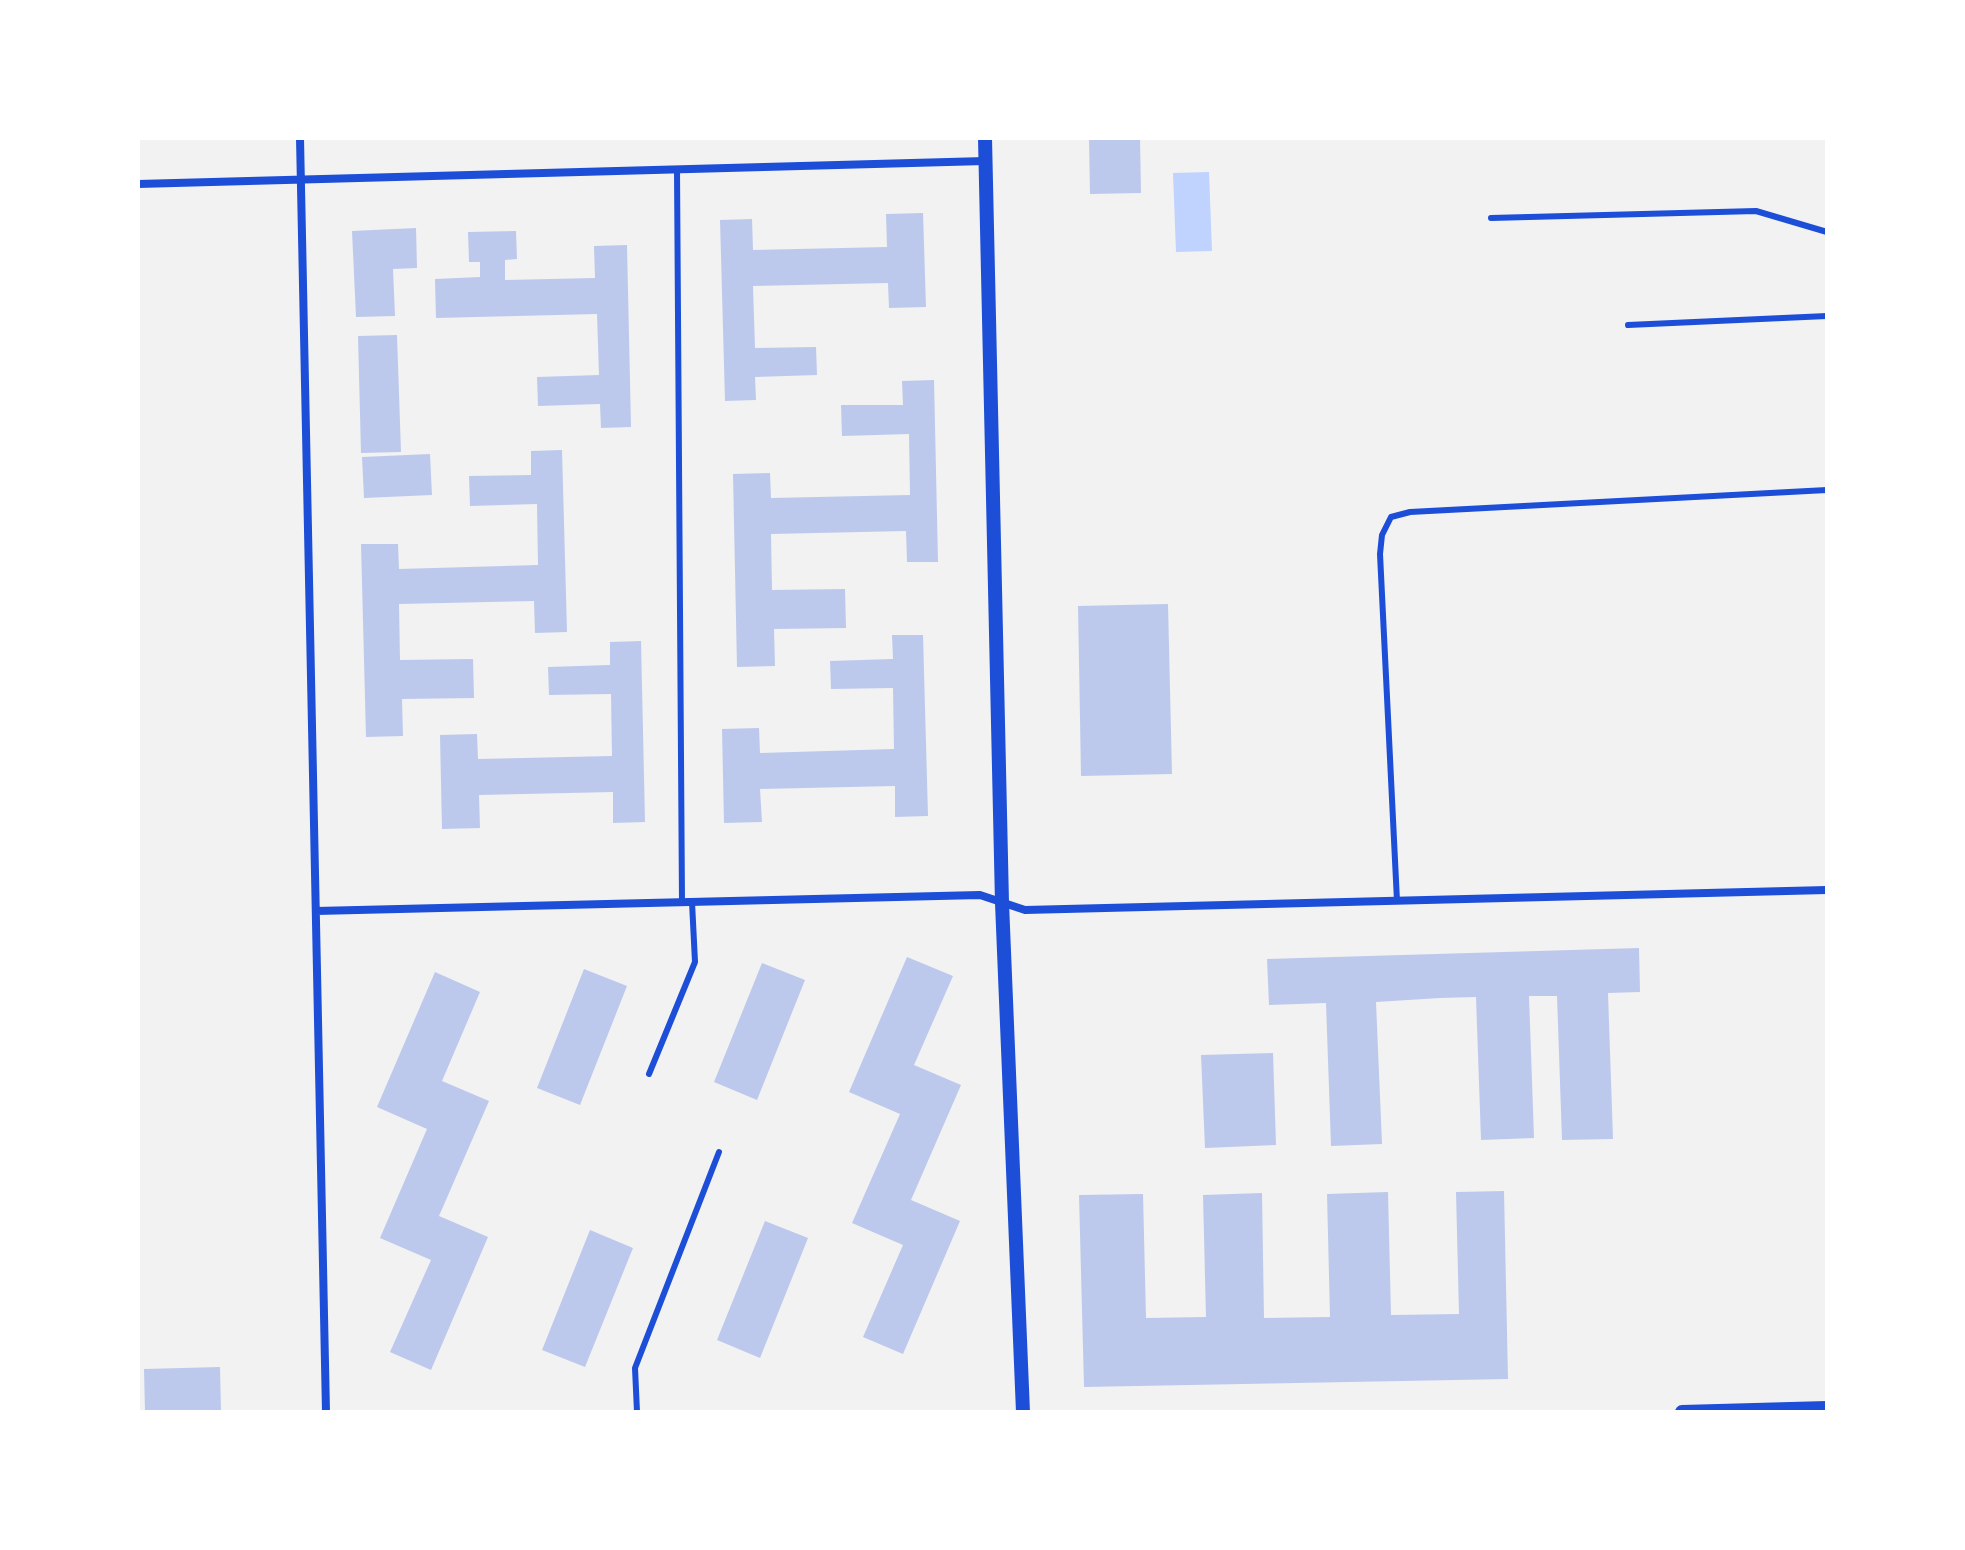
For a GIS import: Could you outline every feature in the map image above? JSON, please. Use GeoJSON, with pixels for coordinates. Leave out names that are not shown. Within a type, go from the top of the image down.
{"type":"FeatureCollection","features":[{"type":"Feature","properties":{"kind":"street"},"geometry":{"type":"LineString","coordinates":[[300,138],[326,1412]]}},
{"type":"Feature","properties":{"kind":"street"},"geometry":{"type":"LineString","coordinates":[[985,138],[1002,903],[1023,1412]]}},
{"type":"Feature","properties":{"kind":"street"},"geometry":{"type":"LineString","coordinates":[[138,184],[985,161]]}},
{"type":"Feature","properties":{"kind":"street"},"geometry":{"type":"LineString","coordinates":[[316,911],[980,895],[1025,910],[1827,890]]}},
{"type":"Feature","properties":{"kind":"street"},"geometry":{"type":"LineString","coordinates":[[1682,1412],[1827,1408]]}},
{"type":"Feature","properties":{"kind":"lane"},"geometry":{"type":"LineString","coordinates":[[677,170],[682,902]]}},
{"type":"Feature","properties":{"kind":"lane"},"geometry":{"type":"LineString","coordinates":[[1491,218],[1756,211],[1827,232]]}},
{"type":"Feature","properties":{"kind":"lane"},"geometry":{"type":"LineString","coordinates":[[1628,325],[1827,316]]}},
{"type":"Feature","properties":{"kind":"lane"},"geometry":{"type":"LineString","coordinates":[[1397,901],[1380,554],[1382,535],[1391,517],[1410,512],[1827,490]]}},
{"type":"Feature","properties":{"kind":"lane"},"geometry":{"type":"LineString","coordinates":[[649,1074],[695,962],[692,902]]}},
{"type":"Feature","properties":{"kind":"lane"},"geometry":{"type":"LineString","coordinates":[[637,1412],[635,1368],[719,1152]]}},
{"type":"Feature","properties":{"kind":"water"},"geometry":{"type":"Polygon","coordinates":[[[1209,172],[1212,251],[1176,252],[1173,173],[1209,172]]]}},
{"type":"Feature","properties":{"kind":"building"},"geometry":{"type":"Polygon","coordinates":[[[1089,138],[1140,138],[1141,193],[1090,194],[1089,138]]]}},
{"type":"Feature","properties":{"kind":"building"},"geometry":{"type":"Polygon","coordinates":[[[923,213],[926,307],[889,308],[888,283],[753,286],[755,348],[816,347],[817,375],[755,377],[756,400],[725,401],[720,220],[752,219],[753,250],[887,247],[886,214],[923,213]]]}},
{"type":"Feature","properties":{"kind":"building"},"geometry":{"type":"Polygon","coordinates":[[[416,228],[417,268],[393,269],[395,316],[356,317],[352,231],[416,228]]]}},
{"type":"Feature","properties":{"kind":"building"},"geometry":{"type":"Polygon","coordinates":[[[516,231],[517,259],[505,260],[505,280],[595,278],[594,246],[627,245],[631,427],[601,428],[600,404],[538,406],[537,377],[599,375],[597,314],[436,318],[435,279],[480,277],[480,262],[469,262],[468,232],[516,231]]]}},
{"type":"Feature","properties":{"kind":"building"},"geometry":{"type":"Polygon","coordinates":[[[397,335],[401,452],[361,453],[358,336],[397,335]]]}},
{"type":"Feature","properties":{"kind":"building"},"geometry":{"type":"Polygon","coordinates":[[[934,380],[938,562],[907,562],[906,531],[771,534],[772,590],[845,589],[846,628],[774,629],[775,666],[737,667],[733,474],[770,473],[771,498],[910,495],[909,434],[842,436],[841,405],[903,405],[902,381],[934,380]]]}},
{"type":"Feature","properties":{"kind":"building"},"geometry":{"type":"Polygon","coordinates":[[[562,450],[567,632],[535,633],[534,601],[399,604],[400,660],[473,659],[474,698],[402,699],[403,736],[366,737],[361,544],[398,544],[399,569],[538,565],[537,504],[470,506],[469,476],[531,475],[531,451],[562,450]]]}},
{"type":"Feature","properties":{"kind":"building"},"geometry":{"type":"Polygon","coordinates":[[[430,454],[432,495],[364,498],[362,457],[430,454]]]}},
{"type":"Feature","properties":{"kind":"building"},"geometry":{"type":"Polygon","coordinates":[[[1168,604],[1172,774],[1081,776],[1078,606],[1168,604]]]}},
{"type":"Feature","properties":{"kind":"building"},"geometry":{"type":"Polygon","coordinates":[[[892,635],[923,635],[928,816],[895,817],[895,786],[760,789],[762,822],[724,823],[722,729],[759,728],[760,753],[894,749],[893,688],[831,689],[830,661],[893,659],[892,635]]]}},
{"type":"Feature","properties":{"kind":"building"},"geometry":{"type":"Polygon","coordinates":[[[641,641],[645,822],[613,823],[613,792],[479,795],[480,828],[442,829],[440,735],[477,734],[478,759],[612,756],[611,694],[549,695],[548,667],[610,665],[610,642],[641,641]]]}},
{"type":"Feature","properties":{"kind":"building"},"geometry":{"type":"Polygon","coordinates":[[[1639,948],[1640,992],[1608,993],[1613,1139],[1562,1140],[1557,996],[1529,996],[1534,1138],[1481,1140],[1476,997],[1440,998],[1376,1002],[1382,1144],[1331,1146],[1326,1003],[1269,1005],[1267,959],[1639,948]]]}},
{"type":"Feature","properties":{"kind":"building"},"geometry":{"type":"Polygon","coordinates":[[[907,957],[953,976],[914,1065],[961,1085],[911,1200],[960,1221],[903,1354],[863,1337],[903,1245],[852,1223],[900,1114],[849,1092],[907,957]]]}},
{"type":"Feature","properties":{"kind":"building"},"geometry":{"type":"Polygon","coordinates":[[[762,963],[805,980],[757,1100],[714,1082],[762,963]]]}},
{"type":"Feature","properties":{"kind":"building"},"geometry":{"type":"Polygon","coordinates":[[[584,969],[627,986],[580,1105],[537,1088],[584,969]]]}},
{"type":"Feature","properties":{"kind":"building"},"geometry":{"type":"Polygon","coordinates":[[[435,972],[480,992],[442,1081],[489,1101],[439,1216],[488,1237],[431,1370],[390,1352],[431,1260],[380,1238],[427,1129],[377,1107],[435,972]]]}},
{"type":"Feature","properties":{"kind":"building"},"geometry":{"type":"Polygon","coordinates":[[[1273,1053],[1276,1145],[1205,1148],[1201,1055],[1273,1053]]]}},
{"type":"Feature","properties":{"kind":"building"},"geometry":{"type":"Polygon","coordinates":[[[1504,1191],[1508,1379],[1084,1387],[1079,1195],[1143,1194],[1146,1318],[1206,1317],[1203,1195],[1262,1193],[1264,1318],[1330,1317],[1327,1194],[1388,1192],[1391,1315],[1459,1314],[1456,1192],[1504,1191]]]}},
{"type":"Feature","properties":{"kind":"building"},"geometry":{"type":"Polygon","coordinates":[[[765,1221],[808,1238],[760,1358],[717,1340],[765,1221]]]}},
{"type":"Feature","properties":{"kind":"building"},"geometry":{"type":"Polygon","coordinates":[[[590,1230],[633,1248],[585,1367],[542,1350],[590,1230]]]}},
{"type":"Feature","properties":{"kind":"building"},"geometry":{"type":"Polygon","coordinates":[[[220,1367],[221,1412],[145,1412],[144,1369],[220,1367]]]}}]}
